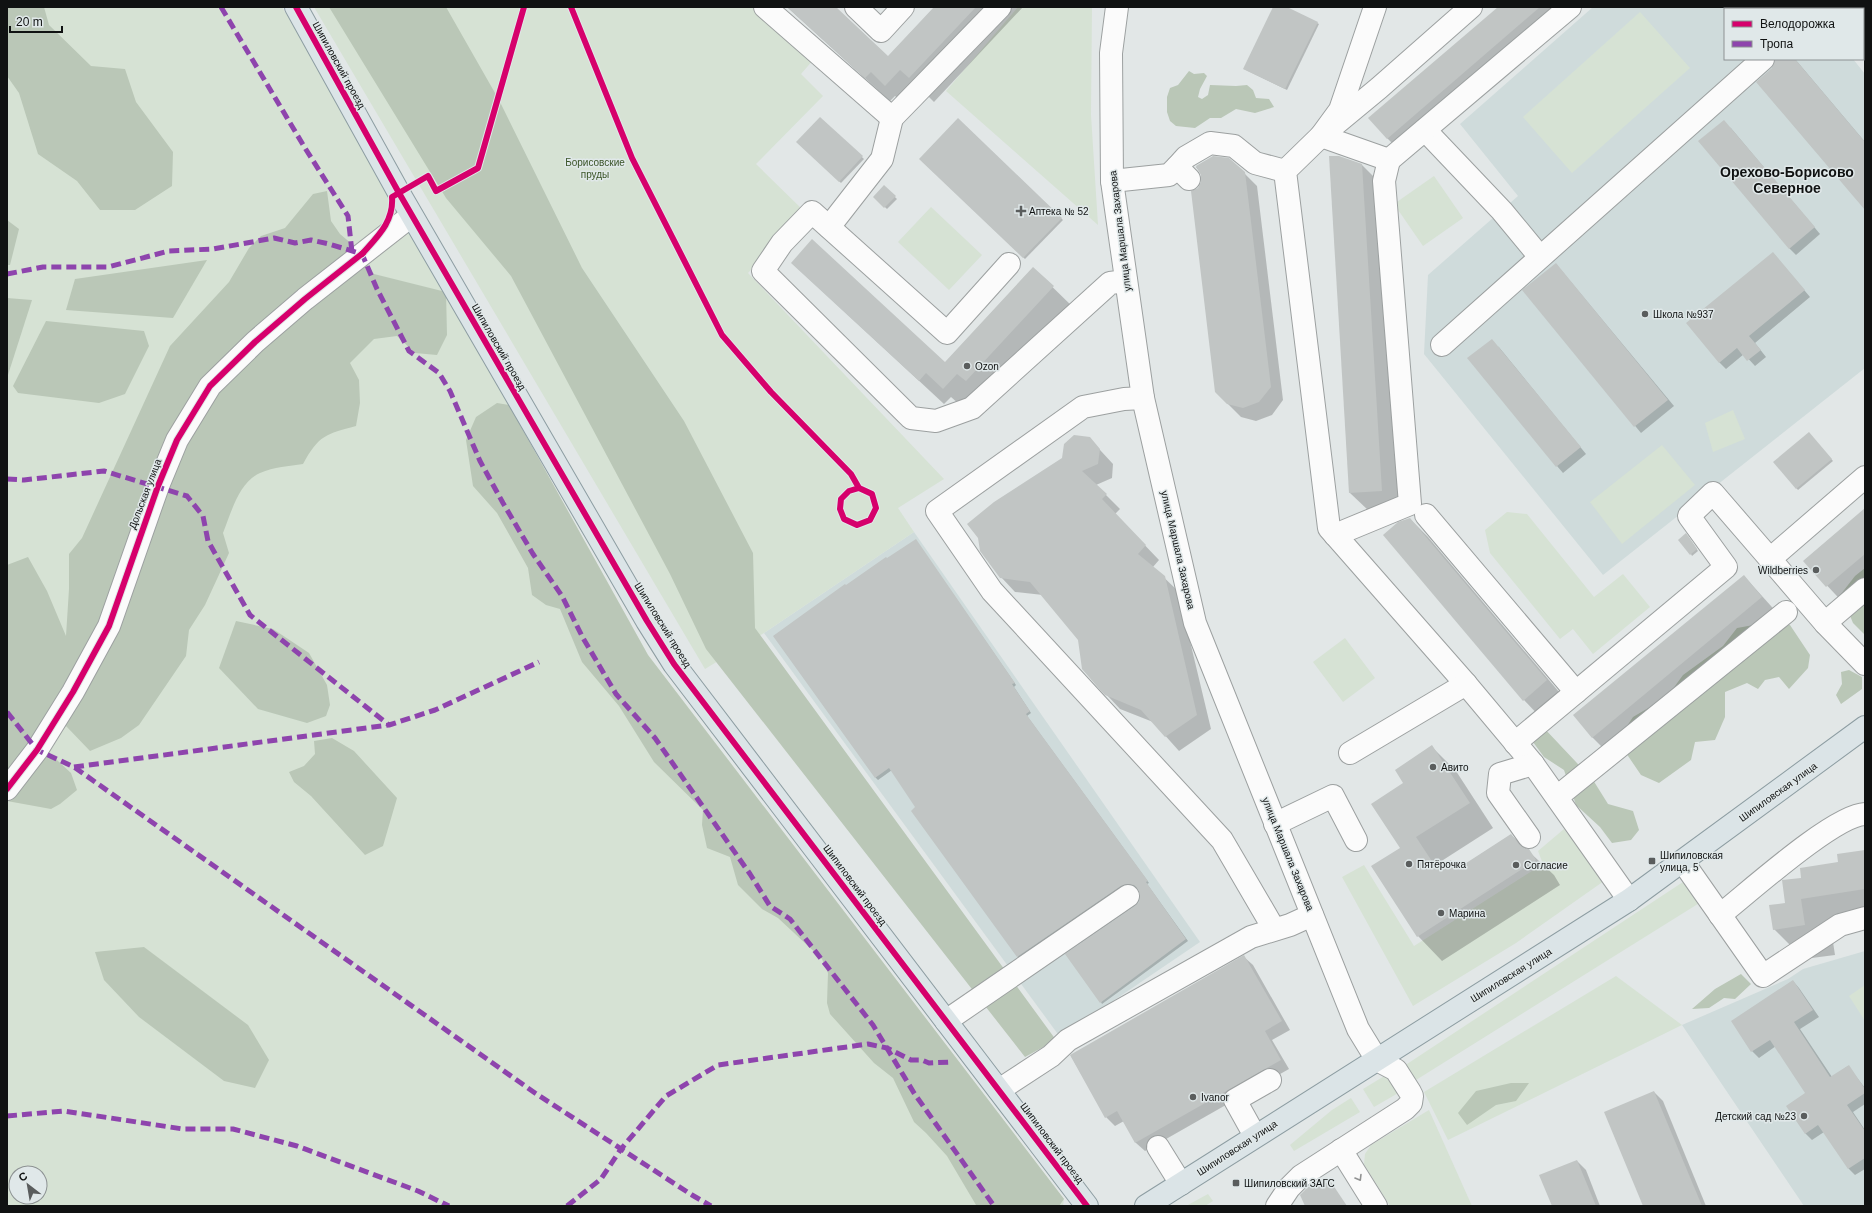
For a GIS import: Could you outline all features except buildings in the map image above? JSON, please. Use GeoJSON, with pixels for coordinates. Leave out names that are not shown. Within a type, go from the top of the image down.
{"type":"FeatureCollection","features":[{"type":"Feature","properties":{"kind":"main road","name":"Шипиловский проезд"},"geometry":{"type":"LineString","coordinates":[[296,7],[412,216],[647,621],[674,664],[1088,1206]]}},
{"type":"Feature","properties":{"kind":"main road","name":"Шипиловская улица"},"geometry":{"type":"LineString","coordinates":[[1146,1206],[1629,900],[1865,728]]}},
{"type":"Feature","properties":{"kind":"street"},"geometry":{"type":"LineString","coordinates":[[764,7],[892,118]]}},
{"type":"Feature","properties":{"kind":"street"},"geometry":{"type":"LineString","coordinates":[[856,7],[881,31],[904,7]]}},
{"type":"Feature","properties":{"kind":"street"},"geometry":{"type":"LineString","coordinates":[[829,227],[882,159],[892,118],[1000,7]]}},
{"type":"Feature","properties":{"kind":"street","name":"улица Маршала Захарова"},"geometry":{"type":"LineString","coordinates":[[1117,7],[1110,53],[1112,181],[1143,398],[1194,623],[1358,1030],[1377,1060]]}},
{"type":"Feature","properties":{"kind":"street"},"geometry":{"type":"LineString","coordinates":[[1321,136],[1340,110],[1375,7]]}},
{"type":"Feature","properties":{"kind":"street"},"geometry":{"type":"LineString","coordinates":[[1285,171],[1321,136],[1379,88],[1471,7]]}},
{"type":"Feature","properties":{"kind":"street"},"geometry":{"type":"LineString","coordinates":[[1335,535],[1410,504],[1384,181],[1390,160],[1570,7]]}},
{"type":"Feature","properties":{"kind":"street"},"geometry":{"type":"LineString","coordinates":[[1442,345],[1762,60]]}},
{"type":"Feature","properties":{"kind":"street"},"geometry":{"type":"LineString","coordinates":[[1425,130],[1502,211],[1540,257]]}},
{"type":"Feature","properties":{"kind":"street"},"geometry":{"type":"LineString","coordinates":[[1321,136],[1390,160]]}},
{"type":"Feature","properties":{"kind":"street"},"geometry":{"type":"LineString","coordinates":[[1112,181],[1183,173],[1186,157],[1210,143],[1234,146],[1255,163],[1285,171]]}},
{"type":"Feature","properties":{"kind":"street"},"geometry":{"type":"LineString","coordinates":[[1285,171],[1329,528],[1466,684],[1533,764],[1629,900]]}},
{"type":"Feature","properties":{"kind":"street"},"geometry":{"type":"LineString","coordinates":[[1009,264],[947,333],[812,212],[782,243],[763,271],[911,418],[936,421],[972,408],[1110,283],[1126,281]]}},
{"type":"Feature","properties":{"kind":"street","name":"Дольская улица"},"geometry":{"type":"LineString","coordinates":[[7,789],[42,744],[73,692],[109,626],[160,480],[177,440],[210,386],[255,342],[305,299],[412,216]]}},
{"type":"Feature","properties":{"kind":"street"},"geometry":{"type":"LineString","coordinates":[[1143,398],[1083,407],[937,511],[992,591],[1222,840],[1274,929]]}},
{"type":"Feature","properties":{"kind":"street"},"geometry":{"type":"LineString","coordinates":[[1770,558],[1865,477]]}},
{"type":"Feature","properties":{"kind":"street"},"geometry":{"type":"LineString","coordinates":[[1515,743],[1726,567],[1689,516],[1713,494],[1825,623],[1865,664]]}},
{"type":"Feature","properties":{"kind":"street"},"geometry":{"type":"LineString","coordinates":[[1426,515],[1576,692]]}},
{"type":"Feature","properties":{"kind":"street"},"geometry":{"type":"LineString","coordinates":[[1825,623],[1865,589]]}},
{"type":"Feature","properties":{"kind":"street"},"geometry":{"type":"LineString","coordinates":[[1557,797],[1786,612]]}},
{"type":"Feature","properties":{"kind":"street"},"geometry":{"type":"LineString","coordinates":[[1350,753],[1466,684]]}},
{"type":"Feature","properties":{"kind":"street"},"geometry":{"type":"LineString","coordinates":[[1530,836],[1498,793],[1500,774],[1533,764]]}},
{"type":"Feature","properties":{"kind":"street"},"geometry":{"type":"LineString","coordinates":[[1276,824],[1333,796],[1356,840]]}},
{"type":"Feature","properties":{"kind":"street"},"geometry":{"type":"LineString","coordinates":[[1720,915],[1789,858],[1826,832],[1859,814],[1865,814]]}},
{"type":"Feature","properties":{"kind":"street"},"geometry":{"type":"LineString","coordinates":[[1683,862],[1720,915],[1730,938],[1763,976],[1840,925],[1865,918]]}},
{"type":"Feature","properties":{"kind":"street"},"geometry":{"type":"LineString","coordinates":[[946,1021],[1128,896]]}},
{"type":"Feature","properties":{"kind":"street"},"geometry":{"type":"LineString","coordinates":[[999,1090],[1051,1056],[1068,1040],[1251,937],[1290,925],[1312,915]]}},
{"type":"Feature","properties":{"kind":"street"},"geometry":{"type":"LineString","coordinates":[[1277,1206],[1289,1188],[1301,1176],[1405,1109],[1411,1103],[1412,1096],[1396,1070],[1377,1060]]}},
{"type":"Feature","properties":{"kind":"street"},"geometry":{"type":"LineString","coordinates":[[1255,1136],[1235,1100],[1270,1080]]}},
{"type":"Feature","properties":{"kind":"street"},"geometry":{"type":"LineString","coordinates":[[1158,1147],[1182,1184]]}},
{"type":"Feature","properties":{"kind":"street"},"geometry":{"type":"LineString","coordinates":[[1341,1150],[1376,1206]]}},
{"type":"Feature","properties":{"kind":"shaded area","name":"Школа №937"},"geometry":{"type":"Polygon","coordinates":[[[1593,7],[1810,7],[1811,8],[1724,8],[1724,60],[1854,60],[1865,74],[1865,368],[1603,575],[1424,354],[1428,275],[1518,196],[1460,124],[1593,7]]]}},
{"type":"Feature","properties":{"kind":"shaded area"},"geometry":{"type":"Polygon","coordinates":[[[1865,7],[1865,50],[1864,8],[1832,8],[1865,7]]]}},
{"type":"Feature","properties":{"kind":"shaded area"},"geometry":{"type":"Polygon","coordinates":[[[914,532],[1200,942],[1060,1037],[764,633],[914,532]]]}},
{"type":"Feature","properties":{"kind":"shaded area","name":"Детский сад №23"},"geometry":{"type":"Polygon","coordinates":[[[1865,951],[1865,1206],[1804,1206],[1682,1025],[1788,979],[1803,969],[1865,951]]]}},
{"type":"Feature","properties":{"kind":"green space"},"geometry":{"type":"Polygon","coordinates":[[[7,7],[282,7],[403,208],[509,405],[648,655],[1064,1199],[1063,1206],[7,1206],[7,7]]]}},
{"type":"Feature","properties":{"kind":"green space"},"geometry":{"type":"Polygon","coordinates":[[[7,7],[44,7],[49,25],[91,66],[125,69],[136,102],[173,152],[172,186],[135,210],[100,210],[77,181],[38,154],[19,93],[7,76],[7,7]]]}},
{"type":"Feature","properties":{"kind":"green space","name":"Борисовские пруды"},"geometry":{"type":"Polygon","coordinates":[[[314,7],[755,7],[814,59],[801,74],[823,96],[756,164],[805,212],[748,273],[944,479],[898,508],[914,532],[764,633],[705,669],[314,7]]]}},
{"type":"Feature","properties":{"kind":"green space"},"geometry":{"type":"Polygon","coordinates":[[[329,7],[446,7],[499,100],[582,268],[684,421],[753,553],[755,628],[1056,1040],[1025,1057],[706,649],[670,574],[511,276],[446,198],[329,7]]]}},
{"type":"Feature","properties":{"kind":"green space"},"geometry":{"type":"Polygon","coordinates":[[[1018,7],[1092,7],[1091,115],[1098,225],[946,91],[1018,7]]]}},
{"type":"Feature","properties":{"kind":"green space"},"geometry":{"type":"Polygon","coordinates":[[[1640,12],[1690,68],[1572,173],[1523,117],[1640,12]]]}},
{"type":"Feature","properties":{"kind":"green space"},"geometry":{"type":"Polygon","coordinates":[[[1189,71],[1194,74],[1204,73],[1207,76],[1200,89],[1198,97],[1202,99],[1208,95],[1210,85],[1247,85],[1253,90],[1256,98],[1269,99],[1274,107],[1255,113],[1236,109],[1221,118],[1210,118],[1195,128],[1176,126],[1170,121],[1167,112],[1167,97],[1170,88],[1178,85],[1189,71]]]}},
{"type":"Feature","properties":{"kind":"green space"},"geometry":{"type":"Polygon","coordinates":[[[1434,176],[1463,218],[1423,246],[1394,204],[1434,176]]]}},
{"type":"Feature","properties":{"kind":"green space"},"geometry":{"type":"Polygon","coordinates":[[[327,191],[331,221],[340,234],[353,245],[374,274],[446,292],[447,335],[437,355],[415,353],[397,336],[374,339],[350,363],[359,380],[360,403],[356,426],[337,431],[324,437],[314,447],[303,464],[265,471],[253,477],[246,483],[237,499],[223,533],[229,553],[205,605],[189,630],[186,656],[139,725],[121,738],[90,751],[66,726],[45,749],[71,773],[77,790],[60,804],[51,809],[7,801],[7,565],[28,557],[47,591],[66,636],[69,589],[69,554],[82,538],[170,346],[229,282],[249,248],[261,236],[285,228],[313,194],[327,191]]]}},
{"type":"Feature","properties":{"kind":"green space"},"geometry":{"type":"Polygon","coordinates":[[[931,207],[982,255],[949,290],[898,242],[931,207]]]}},
{"type":"Feature","properties":{"kind":"green space"},"geometry":{"type":"Polygon","coordinates":[[[7,220],[19,229],[10,265],[7,265],[7,220]]]}},
{"type":"Feature","properties":{"kind":"green space"},"geometry":{"type":"Polygon","coordinates":[[[207,260],[173,318],[66,310],[75,279],[207,260]]]}},
{"type":"Feature","properties":{"kind":"green space"},"geometry":{"type":"Polygon","coordinates":[[[7,298],[32,300],[7,378],[7,298]]]}},
{"type":"Feature","properties":{"kind":"green space"},"geometry":{"type":"Polygon","coordinates":[[[46,321],[144,331],[149,346],[125,394],[99,403],[18,393],[13,386],[46,321]]]}},
{"type":"Feature","properties":{"kind":"green space"},"geometry":{"type":"Polygon","coordinates":[[[497,403],[509,405],[648,655],[1064,1199],[1059,1206],[976,1205],[947,1156],[914,1122],[893,1078],[874,1063],[830,1014],[827,1003],[828,973],[822,959],[778,918],[762,909],[738,885],[730,857],[707,848],[702,825],[703,810],[654,762],[619,706],[582,662],[560,609],[546,605],[532,595],[528,568],[497,513],[473,486],[466,440],[476,417],[497,403]]]}},
{"type":"Feature","properties":{"kind":"green space"},"geometry":{"type":"Polygon","coordinates":[[[1733,410],[1745,439],[1713,452],[1705,423],[1733,410]]]}},
{"type":"Feature","properties":{"kind":"green space"},"geometry":{"type":"Polygon","coordinates":[[[1662,445],[1695,485],[1622,544],[1590,502],[1662,445]]]}},
{"type":"Feature","properties":{"kind":"green space"},"geometry":{"type":"Polygon","coordinates":[[[1507,512],[1527,514],[1594,597],[1623,574],[1650,607],[1593,654],[1573,629],[1560,639],[1490,553],[1485,530],[1507,512]]]}},
{"type":"Feature","properties":{"kind":"green space"},"geometry":{"type":"Polygon","coordinates":[[[1865,568],[1865,635],[1853,623],[1841,594],[1855,576],[1865,568]]]}},
{"type":"Feature","properties":{"kind":"green space"},"geometry":{"type":"Polygon","coordinates":[[[236,621],[273,629],[309,653],[327,685],[330,705],[326,716],[307,723],[258,709],[219,668],[236,621]]]}},
{"type":"Feature","properties":{"kind":"green space"},"geometry":{"type":"Polygon","coordinates":[[[1759,624],[1790,625],[1810,655],[1808,668],[1789,689],[1779,677],[1765,680],[1758,689],[1747,683],[1725,692],[1725,717],[1715,740],[1695,742],[1691,760],[1659,783],[1641,775],[1626,753],[1619,738],[1633,717],[1667,697],[1683,675],[1723,646],[1737,628],[1759,624]]]}},
{"type":"Feature","properties":{"kind":"green space"},"geometry":{"type":"Polygon","coordinates":[[[1345,638],[1375,678],[1343,702],[1313,662],[1345,638]]]}},
{"type":"Feature","properties":{"kind":"green space"},"geometry":{"type":"Polygon","coordinates":[[[1849,670],[1862,677],[1862,689],[1841,704],[1836,695],[1842,684],[1841,672],[1849,670]]]}},
{"type":"Feature","properties":{"kind":"green space"},"geometry":{"type":"Polygon","coordinates":[[[1543,727],[1593,780],[1608,804],[1633,811],[1639,830],[1631,840],[1612,843],[1600,827],[1576,805],[1564,770],[1544,757],[1533,742],[1543,727]]]}},
{"type":"Feature","properties":{"kind":"green space"},"geometry":{"type":"Polygon","coordinates":[[[332,738],[354,751],[397,798],[383,846],[365,855],[311,796],[294,782],[289,772],[304,766],[315,754],[314,741],[332,738]]]}},
{"type":"Feature","properties":{"kind":"green space"},"geometry":{"type":"Polygon","coordinates":[[[1564,829],[1604,881],[1516,943],[1413,1006],[1342,877],[1364,865],[1414,946],[1543,864],[1538,851],[1564,829]]]}},
{"type":"Feature","properties":{"kind":"green space"},"geometry":{"type":"Polygon","coordinates":[[[1683,882],[1701,902],[1416,1080],[1407,1068],[1407,1064],[1683,882]]]}},
{"type":"Feature","properties":{"kind":"green space"},"geometry":{"type":"Polygon","coordinates":[[[144,947],[248,1025],[269,1060],[255,1088],[224,1081],[139,1017],[104,980],[95,952],[144,947]]]}},
{"type":"Feature","properties":{"kind":"green space"},"geometry":{"type":"Polygon","coordinates":[[[1741,974],[1751,984],[1735,999],[1724,998],[1709,1008],[1692,1009],[1715,989],[1741,974]]]}},
{"type":"Feature","properties":{"kind":"green space"},"geometry":{"type":"Polygon","coordinates":[[[1616,976],[1682,1025],[1448,1140],[1424,1092],[1616,976]]]}},
{"type":"Feature","properties":{"kind":"green space"},"geometry":{"type":"Polygon","coordinates":[[[1865,985],[1865,1021],[1849,996],[1865,985]]]}},
{"type":"Feature","properties":{"kind":"green space"},"geometry":{"type":"Polygon","coordinates":[[[1386,1075],[1390,1076],[1400,1092],[1374,1107],[1363,1089],[1386,1075]]]}},
{"type":"Feature","properties":{"kind":"green space"},"geometry":{"type":"Polygon","coordinates":[[[1511,1083],[1529,1083],[1516,1101],[1496,1105],[1467,1125],[1458,1113],[1476,1091],[1511,1083]]]}},
{"type":"Feature","properties":{"kind":"green space"},"geometry":{"type":"Polygon","coordinates":[[[1351,1098],[1360,1112],[1294,1151],[1290,1145],[1332,1110],[1351,1098]]]}},
{"type":"Feature","properties":{"kind":"green space"},"geometry":{"type":"Polygon","coordinates":[[[1429,1110],[1472,1206],[1390,1206],[1364,1164],[1365,1154],[1371,1145],[1429,1110]]]}},
{"type":"Feature","properties":{"kind":"green space"},"geometry":{"type":"Polygon","coordinates":[[[1208,1194],[1213,1201],[1205,1206],[1186,1206],[1208,1194]]]}},
{"type":"Feature","properties":{"kind":"marked path"},"geometry":{"type":"LineString","coordinates":[[221,7],[305,148],[348,216],[352,252]]}},
{"type":"Feature","properties":{"kind":"marked path"},"geometry":{"type":"LineString","coordinates":[[7,274],[43,267],[108,267],[169,251],[213,249],[274,238],[295,243],[311,240],[362,254],[377,289],[409,351],[439,373],[450,391],[480,461],[503,503],[533,554],[562,596],[583,638],[616,694],[655,738],[750,874],[770,906],[790,919],[873,1025],[914,1093],[994,1206]]}},
{"type":"Feature","properties":{"kind":"marked path"},"geometry":{"type":"LineString","coordinates":[[7,479],[24,480],[104,471],[187,496],[203,516],[208,541],[250,615],[389,725]]}},
{"type":"Feature","properties":{"kind":"marked path"},"geometry":{"type":"LineString","coordinates":[[74,767],[389,725],[435,710],[539,662]]}},
{"type":"Feature","properties":{"kind":"marked path"},"geometry":{"type":"LineString","coordinates":[[7,712],[37,750],[74,767],[535,1093],[711,1206]]}},
{"type":"Feature","properties":{"kind":"marked path"},"geometry":{"type":"LineString","coordinates":[[567,1206],[601,1179],[621,1149],[666,1096],[718,1065],[868,1044],[887,1048],[911,1060],[922,1060],[929,1063],[951,1062]]}},
{"type":"Feature","properties":{"kind":"marked path"},"geometry":{"type":"LineString","coordinates":[[7,1116],[64,1111],[183,1129],[233,1129],[297,1146],[418,1191],[449,1206]]}},
{"type":"Feature","properties":{"kind":"cycle path"},"geometry":{"type":"LineString","coordinates":[[296,7],[399,193],[647,621],[674,664],[1087,1206]]}},
{"type":"Feature","properties":{"kind":"cycle path"},"geometry":{"type":"LineString","coordinates":[[362,254],[379,235],[387,222],[392,206],[392,197],[428,176],[436,191],[478,168],[524,7]]}},
{"type":"Feature","properties":{"kind":"cycle path"},"geometry":{"type":"LineString","coordinates":[[571,7],[632,158],[722,335],[771,392],[851,474],[859,488],[872,494],[876,508],[870,520],[857,525],[844,519],[840,509],[841,499],[849,491],[859,488]]}},
{"type":"Feature","properties":{"kind":"cycle path"},"geometry":{"type":"LineString","coordinates":[[7,789],[37,750],[73,692],[109,626],[158,486],[177,440],[210,386],[255,342],[305,299],[363,253]]}},
{"type":"Feature","properties":{"kind":"place","name":"Аптека № 52"},"geometry":{"type":"Point","coordinates":[1021,211]}},
{"type":"Feature","properties":{"kind":"place","name":"Школа №937"},"geometry":{"type":"Point","coordinates":[1645,314]}},
{"type":"Feature","properties":{"kind":"place","name":"Ozon"},"geometry":{"type":"Point","coordinates":[967,366]}},
{"type":"Feature","properties":{"kind":"place","name":"Wildberries"},"geometry":{"type":"Point","coordinates":[1816,570]}},
{"type":"Feature","properties":{"kind":"place","name":"Авито"},"geometry":{"type":"Point","coordinates":[1433,767]}},
{"type":"Feature","properties":{"kind":"place","name":"Шипиловская улица, 5"},"geometry":{"type":"Point","coordinates":[1652,861]}},
{"type":"Feature","properties":{"kind":"place","name":"Пятёрочка"},"geometry":{"type":"Point","coordinates":[1409,864]}},
{"type":"Feature","properties":{"kind":"place","name":"Согласие"},"geometry":{"type":"Point","coordinates":[1516,865]}},
{"type":"Feature","properties":{"kind":"place","name":"Марина"},"geometry":{"type":"Point","coordinates":[1441,913]}},
{"type":"Feature","properties":{"kind":"place","name":"Ivanor"},"geometry":{"type":"Point","coordinates":[1193,1097]}},
{"type":"Feature","properties":{"kind":"place","name":"Детский сад №23"},"geometry":{"type":"Point","coordinates":[1804,1116]}},
{"type":"Feature","properties":{"kind":"place","name":"Шипиловский ЗАГС"},"geometry":{"type":"Point","coordinates":[1236,1183]}},
{"type":"Feature","properties":{"kind":"district","name":"Орехово-Борисово Северное"},"geometry":{"type":"Point","coordinates":[1787,180]}}]}
